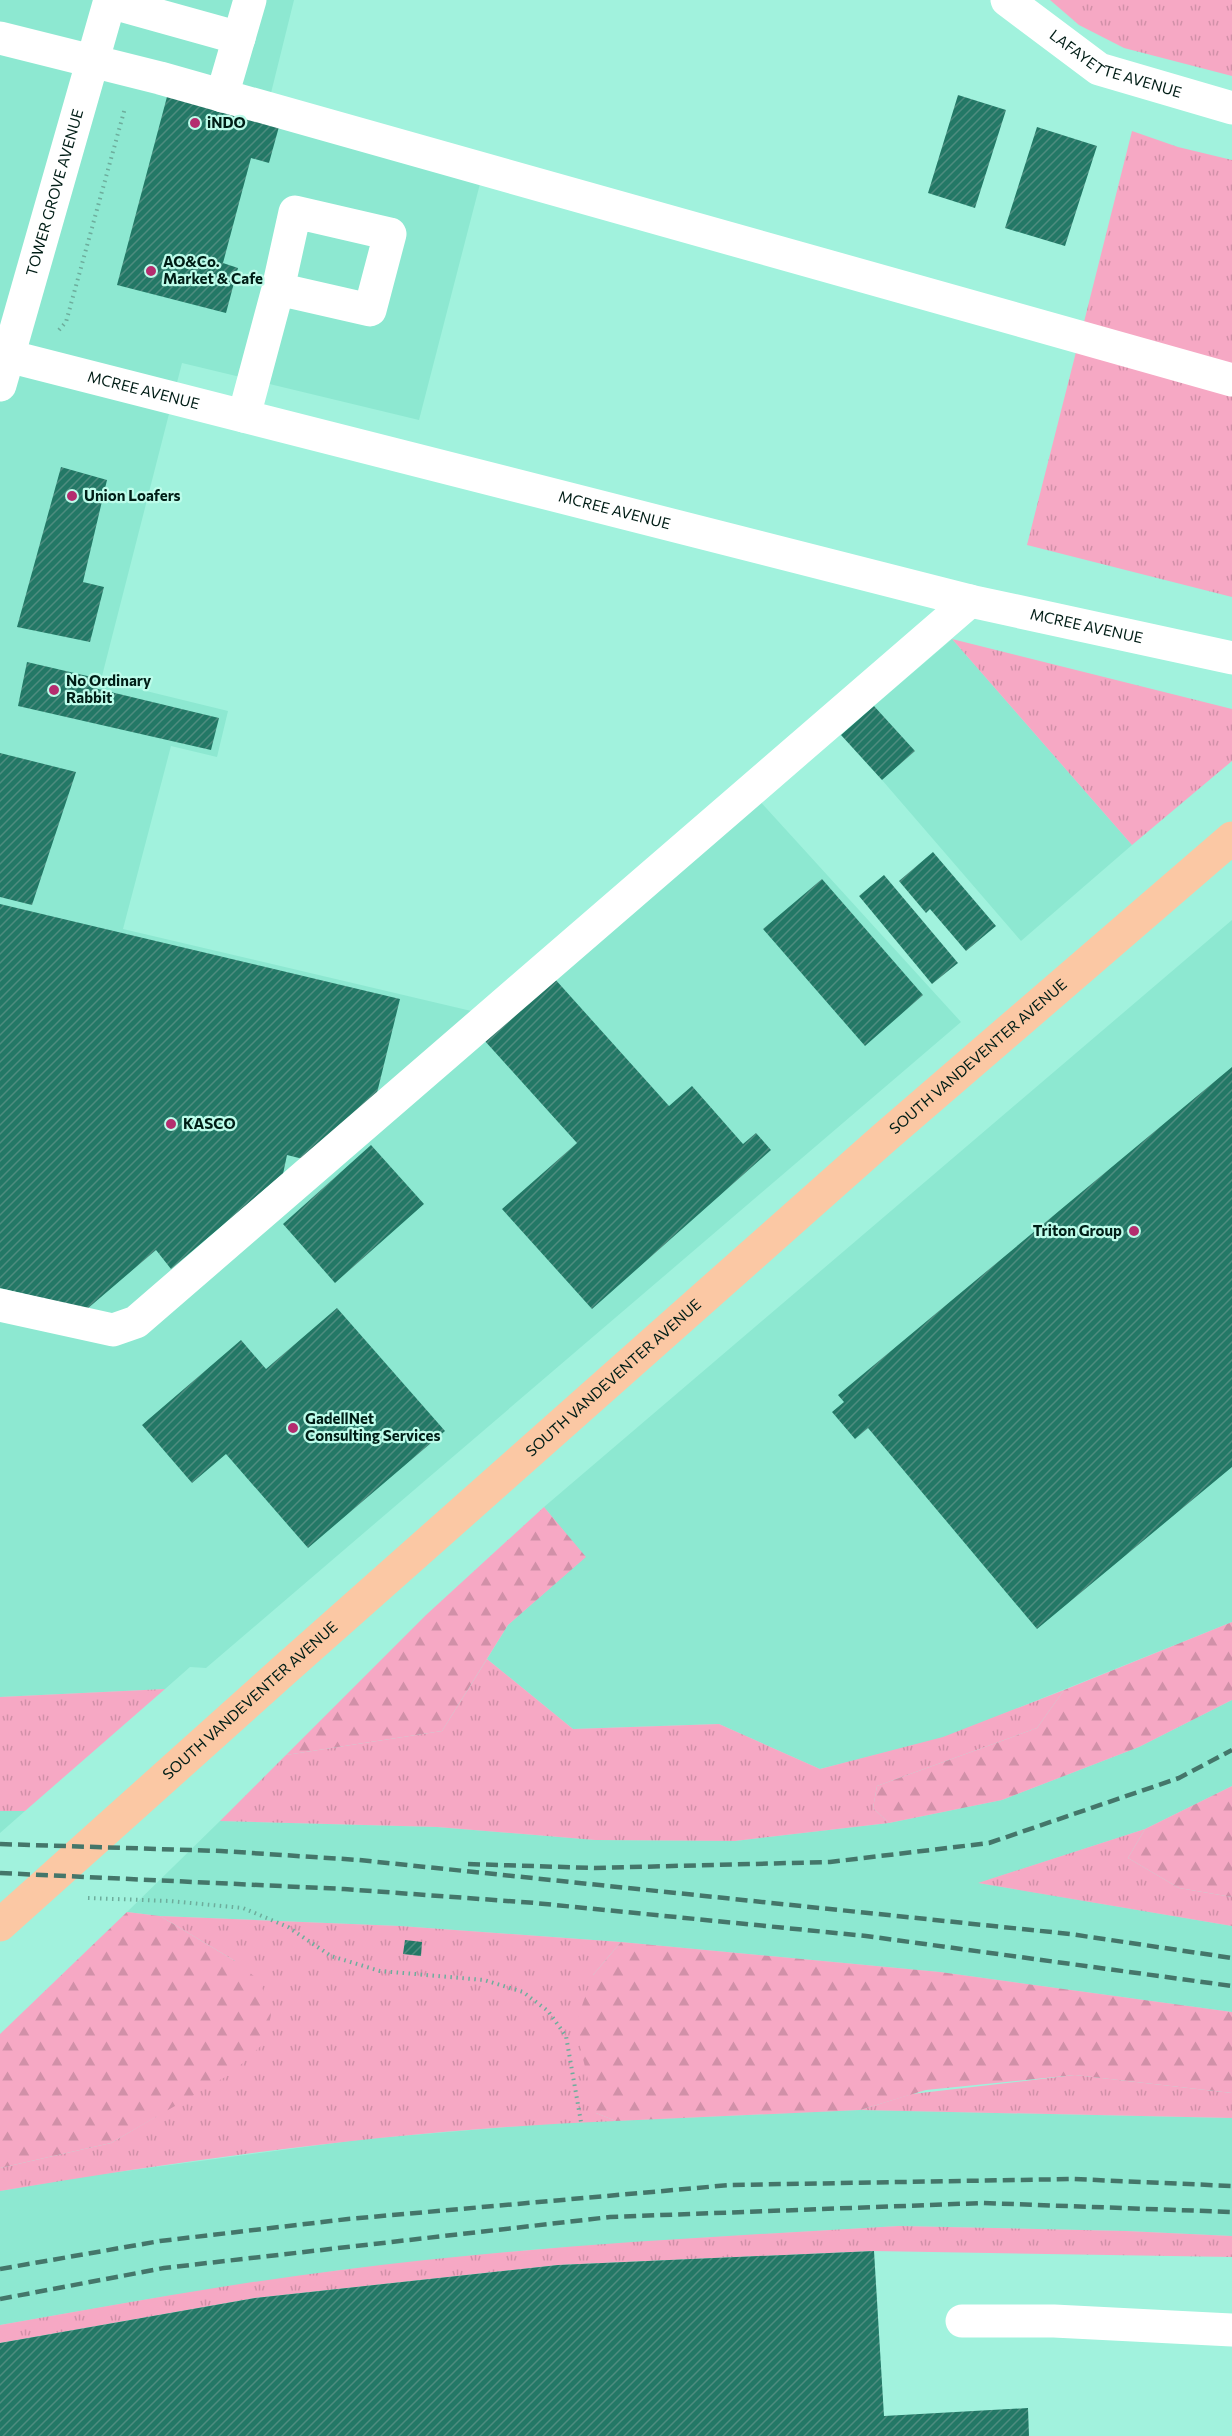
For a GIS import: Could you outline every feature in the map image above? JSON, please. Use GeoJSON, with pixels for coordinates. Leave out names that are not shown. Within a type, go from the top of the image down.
{"type":"FeatureCollection","features":[{"type":"Feature","properties":{"kind":"main road","name":"SOUTH VANDEVENTER AVENUE"},"geometry":{"type":"LineString","coordinates":[[10,1916],[893,1130],[1232,838]]}},
{"type":"Feature","properties":{"kind":"street"},"geometry":{"type":"LineString","coordinates":[[222,96],[250,0]]}},
{"type":"Feature","properties":{"kind":"street","name":"LAFAYETTE AVENUE"},"geometry":{"type":"LineString","coordinates":[[1007,0],[1099,69],[1232,108]]}},
{"type":"Feature","properties":{"kind":"street"},"geometry":{"type":"LineString","coordinates":[[110,1],[239,38]]}},
{"type":"Feature","properties":{"kind":"street","name":"TOWER GROVE AVENUE"},"geometry":{"type":"LineString","coordinates":[[3,365],[110,1]]}},
{"type":"Feature","properties":{"kind":"street"},"geometry":{"type":"LineString","coordinates":[[0,38],[93,60],[1232,380]]}},
{"type":"Feature","properties":{"kind":"street"},"geometry":{"type":"LineString","coordinates":[[244,416],[278,289]]}},
{"type":"Feature","properties":{"kind":"street","name":"MCREE AVENUE"},"geometry":{"type":"LineString","coordinates":[[3,365],[244,416],[970,601],[1232,658]]}},
{"type":"Feature","properties":{"kind":"street"},"geometry":{"type":"LineString","coordinates":[[0,1305],[113,1330],[136,1322],[970,601]]}},
{"type":"Feature","properties":{"kind":"street"},"geometry":{"type":"LineString","coordinates":[[962,2321],[1054,2321],[1232,2330]]}},
{"type":"Feature","properties":{"kind":"path"},"geometry":{"type":"LineString","coordinates":[[79,1898],[170,1901],[243,1908],[288,1927],[331,1956],[381,1971],[484,1980],[524,1992],[548,2011],[566,2036],[581,2122]]}},
{"type":"Feature","properties":{"kind":"shaded area"},"geometry":{"type":"Polygon","coordinates":[[[0,0],[294,0],[271,93],[482,176],[419,420],[182,363],[101,680],[228,711],[217,757],[171,746],[123,929],[501,1018],[757,798],[961,1022],[206,1668],[190,1667],[165,1689],[0,1697],[0,0]]]}},
{"type":"Feature","properties":{"kind":"shaded area"},"geometry":{"type":"Polygon","coordinates":[[[952,639],[1132,845],[1021,941],[882,780],[915,751],[874,706],[952,639]]]}},
{"type":"Feature","properties":{"kind":"shaded area"},"geometry":{"type":"Polygon","coordinates":[[[1232,920],[1232,1622],[943,1738],[820,1769],[719,1724],[573,1729],[487,1659],[508,1625],[585,1557],[544,1507],[1232,920]]]}},
{"type":"Feature","properties":{"kind":"shaded area"},"geometry":{"type":"Polygon","coordinates":[[[1232,1700],[1232,1786],[1145,1829],[979,1883],[1232,1926],[1232,2012],[940,1972],[621,1942],[400,1926],[160,1916],[127,1912],[220,1821],[437,1827],[595,1840],[735,1841],[889,1823],[1002,1800],[1139,1747],[1232,1700]]]}},
{"type":"Feature","properties":{"kind":"shaded area"},"geometry":{"type":"Polygon","coordinates":[[[0,1811],[25,1811],[0,1833],[0,1811]]]}},
{"type":"Feature","properties":{"kind":"shaded area"},"geometry":{"type":"Polygon","coordinates":[[[860,2110],[1232,2118],[1232,2236],[1126,2231],[899,2226],[530,2250],[341,2270],[149,2299],[0,2325],[0,2191],[88,2176],[365,2139],[543,2124],[860,2110]]]}},
{"type":"Feature","properties":{"kind":"green space"},"geometry":{"type":"Polygon","coordinates":[[[1050,0],[1232,0],[1232,76],[1124,48],[1079,25],[1050,0]]]}},
{"type":"Feature","properties":{"kind":"green space"},"geometry":{"type":"Polygon","coordinates":[[[1132,131],[1178,147],[1232,160],[1232,364],[1084,322],[1132,131]]]}},
{"type":"Feature","properties":{"kind":"green space"},"geometry":{"type":"Polygon","coordinates":[[[1076,352],[1232,393],[1232,597],[1027,545],[1076,352]]]}},
{"type":"Feature","properties":{"kind":"green space"},"geometry":{"type":"Polygon","coordinates":[[[952,639],[1232,709],[1232,761],[1132,845],[952,639]]]}},
{"type":"Feature","properties":{"kind":"green space"},"geometry":{"type":"Polygon","coordinates":[[[544,1507],[586,1557],[508,1625],[442,1731],[286,1755],[426,1615],[544,1507]]]}},
{"type":"Feature","properties":{"kind":"green space"},"geometry":{"type":"Polygon","coordinates":[[[1232,1622],[1232,1700],[1139,1747],[1002,1800],[889,1823],[873,1808],[877,1786],[1037,1728],[1064,1690],[1232,1622]]]}},
{"type":"Feature","properties":{"kind":"green space"},"geometry":{"type":"Polygon","coordinates":[[[487,1659],[573,1729],[719,1724],[820,1769],[943,1737],[1064,1690],[1037,1728],[877,1786],[873,1808],[889,1823],[735,1841],[595,1840],[437,1827],[220,1821],[286,1755],[442,1731],[487,1659]]]}},
{"type":"Feature","properties":{"kind":"green space"},"geometry":{"type":"Polygon","coordinates":[[[165,1689],[25,1811],[0,1811],[0,1697],[165,1689]]]}},
{"type":"Feature","properties":{"kind":"green space"},"geometry":{"type":"Polygon","coordinates":[[[1232,1786],[1232,1897],[1179,1888],[1128,1858],[1145,1829],[1232,1786]]]}},
{"type":"Feature","properties":{"kind":"green space"},"geometry":{"type":"Polygon","coordinates":[[[1145,1829],[1128,1858],[1179,1888],[1232,1897],[1232,1926],[978,1883],[1145,1829]]]}},
{"type":"Feature","properties":{"kind":"green space"},"geometry":{"type":"Polygon","coordinates":[[[127,1912],[160,1916],[235,1961],[260,1981],[271,2015],[265,2042],[232,2073],[111,2143],[0,2168],[0,2034],[127,1912]]]}},
{"type":"Feature","properties":{"kind":"green space"},"geometry":{"type":"Polygon","coordinates":[[[160,1916],[400,1926],[621,1942],[593,1975],[596,2113],[616,2121],[461,2131],[307,2146],[0,2191],[0,2168],[111,2143],[157,2116],[235,1961],[160,1916]]]}},
{"type":"Feature","properties":{"kind":"green space"},"geometry":{"type":"Polygon","coordinates":[[[621,1942],[940,1972],[1232,2012],[1232,2093],[1075,2075],[926,2090],[860,2110],[616,2121],[596,2113],[575,2025],[593,1975],[621,1942]]]}},
{"type":"Feature","properties":{"kind":"green space"},"geometry":{"type":"Polygon","coordinates":[[[1075,2075],[1232,2093],[1232,2118],[860,2110],[912,2094],[1075,2075]]]}},
{"type":"Feature","properties":{"kind":"green space"},"geometry":{"type":"Polygon","coordinates":[[[899,2226],[1126,2231],[1232,2236],[1232,2257],[874,2251],[558,2265],[255,2298],[0,2343],[0,2325],[170,2295],[298,2276],[550,2248],[899,2226]]]}},
{"type":"Feature","properties":{"kind":"building"},"geometry":{"type":"Polygon","coordinates":[[[168,93],[280,123],[269,163],[251,158],[223,263],[238,268],[226,313],[117,285],[168,93]]]}},
{"type":"Feature","properties":{"kind":"building"},"geometry":{"type":"Polygon","coordinates":[[[958,95],[1006,110],[975,208],[928,193],[958,95]]]}},
{"type":"Feature","properties":{"kind":"building"},"geometry":{"type":"Polygon","coordinates":[[[1037,127],[1097,146],[1065,246],[1005,228],[1037,127]]]}},
{"type":"Feature","properties":{"kind":"building"},"geometry":{"type":"Polygon","coordinates":[[[61,467],[107,480],[83,582],[104,587],[90,642],[17,627],[61,467]]]}},
{"type":"Feature","properties":{"kind":"building"},"geometry":{"type":"Polygon","coordinates":[[[27,662],[96,678],[94,688],[219,718],[211,750],[18,706],[27,662]]]}},
{"type":"Feature","properties":{"kind":"building"},"geometry":{"type":"Polygon","coordinates":[[[874,706],[915,751],[882,780],[841,735],[874,706]]]}},
{"type":"Feature","properties":{"kind":"building"},"geometry":{"type":"Polygon","coordinates":[[[0,753],[76,772],[32,905],[0,897],[0,753]]]}},
{"type":"Feature","properties":{"kind":"building"},"geometry":{"type":"Polygon","coordinates":[[[933,852],[996,926],[966,951],[930,909],[926,913],[899,881],[933,852]]]}},
{"type":"Feature","properties":{"kind":"building"},"geometry":{"type":"Polygon","coordinates":[[[884,875],[958,963],[932,984],[859,896],[884,875]]]}},
{"type":"Feature","properties":{"kind":"building"},"geometry":{"type":"Polygon","coordinates":[[[822,879],[923,995],[865,1046],[763,929],[822,879]]]}},
{"type":"Feature","properties":{"kind":"building","name":"KASCO"},"geometry":{"type":"Polygon","coordinates":[[[0,904],[400,999],[377,1093],[303,1159],[287,1155],[283,1174],[171,1269],[156,1250],[87,1309],[0,1288],[0,904]]]}},
{"type":"Feature","properties":{"kind":"building"},"geometry":{"type":"Polygon","coordinates":[[[554,978],[669,1106],[692,1086],[743,1144],[756,1133],[771,1150],[592,1309],[502,1209],[577,1143],[484,1040],[554,978]]]}},
{"type":"Feature","properties":{"kind":"building","name":"Triton Group"},"geometry":{"type":"Polygon","coordinates":[[[1232,1067],[1232,1467],[1037,1629],[868,1428],[855,1439],[832,1412],[844,1402],[838,1395],[1232,1067]]]}},
{"type":"Feature","properties":{"kind":"building"},"geometry":{"type":"Polygon","coordinates":[[[371,1145],[424,1204],[335,1283],[283,1224],[371,1145]]]}},
{"type":"Feature","properties":{"kind":"building","name":"GadellNet Consulting Services"},"geometry":{"type":"Polygon","coordinates":[[[337,1308],[445,1431],[308,1548],[226,1454],[192,1483],[142,1425],[241,1340],[266,1369],[337,1308]]]}},
{"type":"Feature","properties":{"kind":"building"},"geometry":{"type":"Polygon","coordinates":[[[405,1940],[422,1942],[421,1956],[403,1954],[405,1940]]]}},
{"type":"Feature","properties":{"kind":"building"},"geometry":{"type":"Polygon","coordinates":[[[874,2251],[884,2416],[1028,2408],[1029,2436],[0,2436],[0,2343],[255,2298],[558,2265],[874,2251]]]}},
{"type":"Feature","properties":{"kind":"railway"},"geometry":{"type":"LineString","coordinates":[[468,1864],[594,1868],[830,1862],[989,1843],[1179,1778],[1232,1750]]}},
{"type":"Feature","properties":{"kind":"railway"},"geometry":{"type":"LineString","coordinates":[[0,1844],[221,1851],[359,1860],[1070,1934],[1232,1958]]}},
{"type":"Feature","properties":{"kind":"railway"},"geometry":{"type":"LineString","coordinates":[[0,1873],[344,1889],[535,1903],[866,1936],[1232,1986]]}},
{"type":"Feature","properties":{"kind":"railway"},"geometry":{"type":"LineString","coordinates":[[0,2269],[160,2241],[348,2219],[730,2185],[1073,2179],[1232,2186]]}},
{"type":"Feature","properties":{"kind":"railway"},"geometry":{"type":"LineString","coordinates":[[0,2299],[164,2268],[610,2217],[983,2203],[1232,2212]]}},
{"type":"Feature","properties":{"kind":"place","name":"iNDO"},"geometry":{"type":"Point","coordinates":[195,123]}},
{"type":"Feature","properties":{"kind":"place","name":"AO&Co. Market & Cafe"},"geometry":{"type":"Point","coordinates":[151,271]}},
{"type":"Feature","properties":{"kind":"place","name":"Union Loafers"},"geometry":{"type":"Point","coordinates":[72,496]}},
{"type":"Feature","properties":{"kind":"place","name":"No Ordinary Rabbit"},"geometry":{"type":"Point","coordinates":[54,690]}},
{"type":"Feature","properties":{"kind":"place","name":"KASCO"},"geometry":{"type":"Point","coordinates":[171,1124]}},
{"type":"Feature","properties":{"kind":"place","name":"Triton Group"},"geometry":{"type":"Point","coordinates":[1134,1231]}},
{"type":"Feature","properties":{"kind":"place","name":"GadellNet Consulting Services"},"geometry":{"type":"Point","coordinates":[293,1428]}}]}
